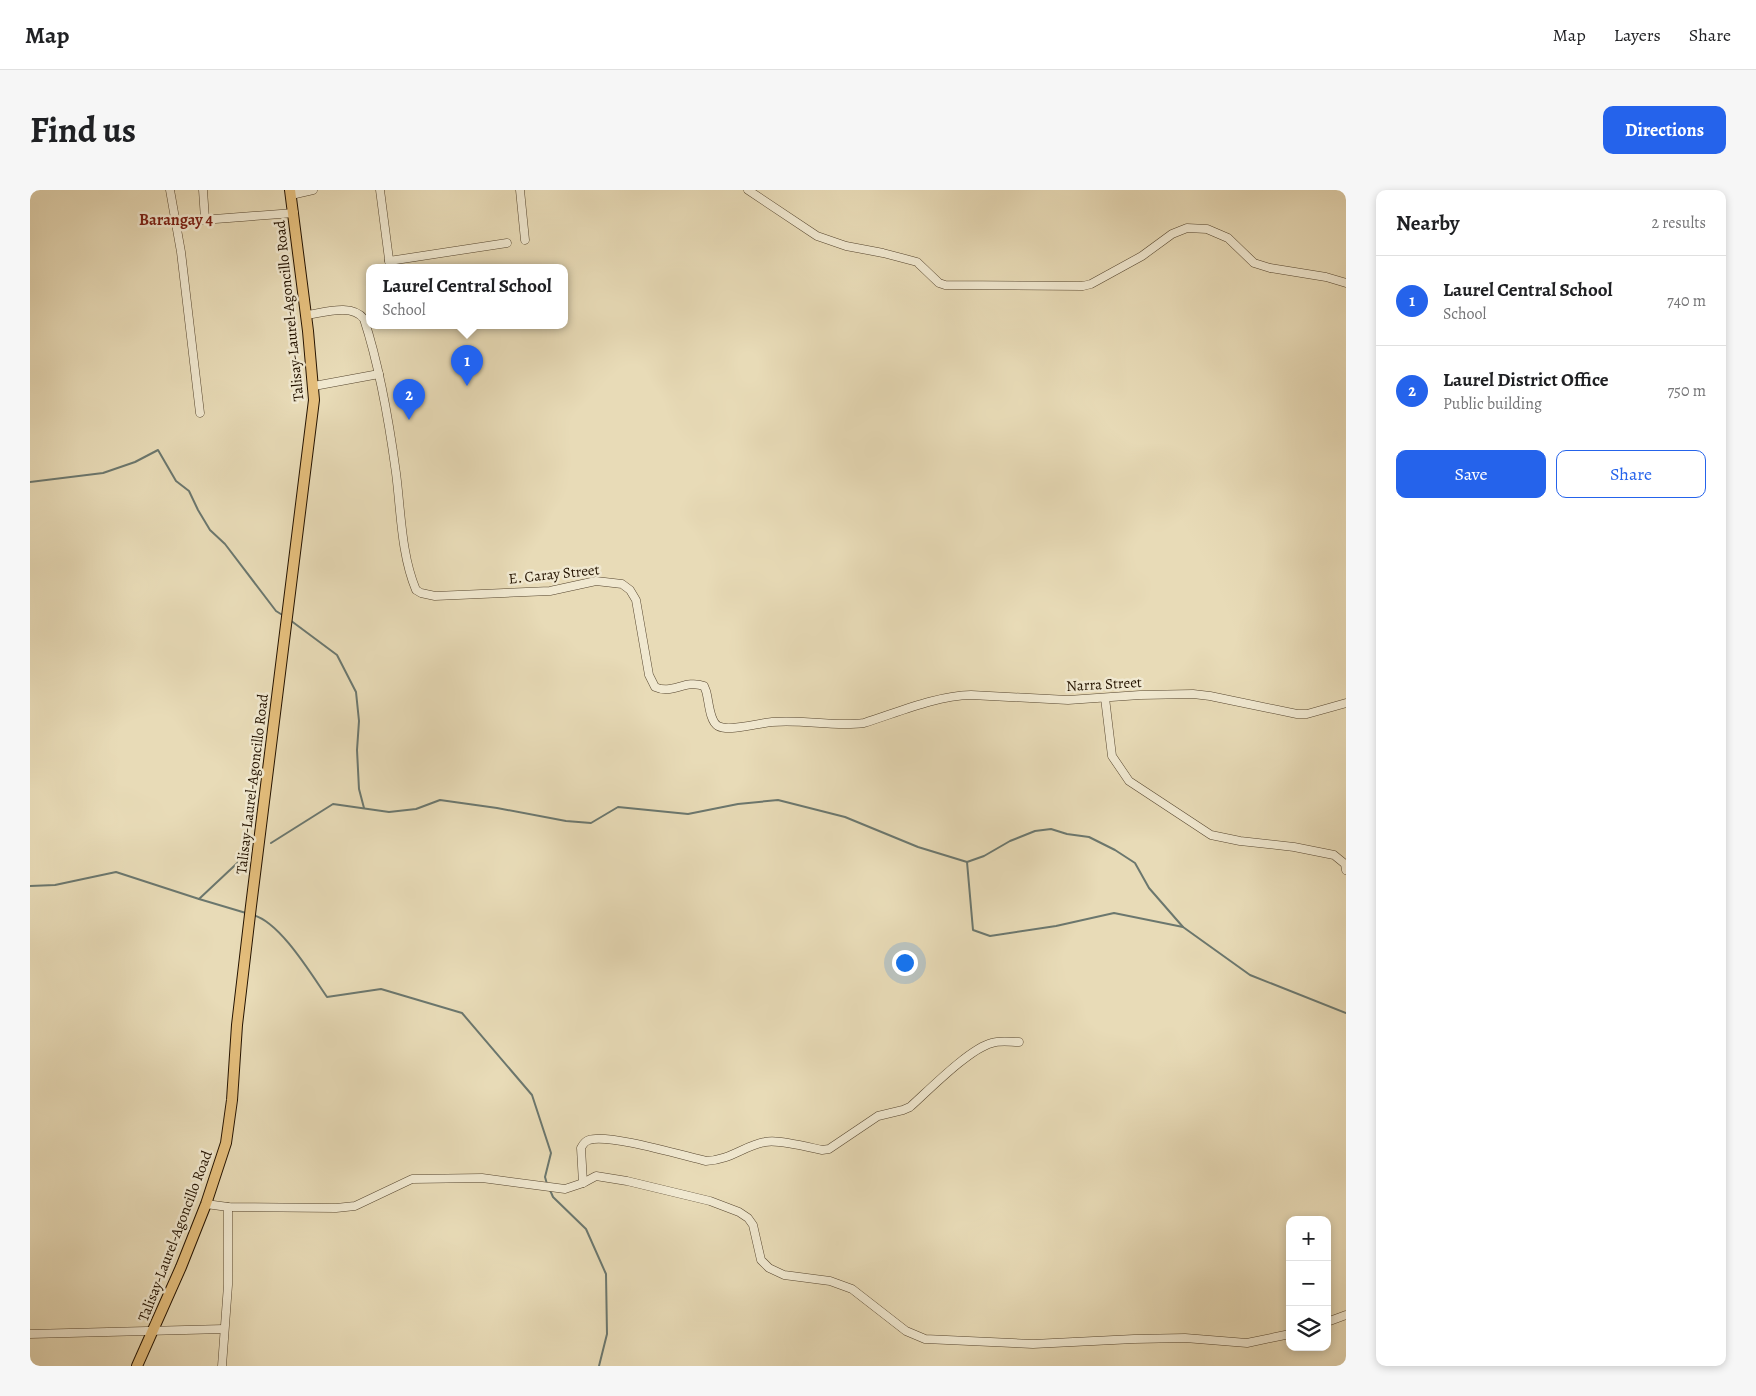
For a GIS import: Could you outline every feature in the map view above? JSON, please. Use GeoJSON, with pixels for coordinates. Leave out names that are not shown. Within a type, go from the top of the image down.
{"type":"FeatureCollection","features":[{"type":"Feature","properties":{"kind":"main road","name":"Talisay-Laurel-Agoncillo Road"},"geometry":{"type":"LineString","coordinates":[[138,1366],[206,1204],[219,1167],[228,1129],[248,931],[286,638],[314,400],[314,386],[291,192]]}},
{"type":"Feature","properties":{"kind":"street"},"geometry":{"type":"LineString","coordinates":[[170,190],[181,252],[200,413]]}},
{"type":"Feature","properties":{"kind":"street"},"geometry":{"type":"LineString","coordinates":[[203,190],[205,219]]}},
{"type":"Feature","properties":{"kind":"street"},"geometry":{"type":"LineString","coordinates":[[291,192],[313,190]]}},
{"type":"Feature","properties":{"kind":"street"},"geometry":{"type":"LineString","coordinates":[[380,190],[389,264],[507,243]]}},
{"type":"Feature","properties":{"kind":"street"},"geometry":{"type":"LineString","coordinates":[[520,190],[525,240]]}},
{"type":"Feature","properties":{"kind":"street"},"geometry":{"type":"LineString","coordinates":[[748,190],[817,236],[846,246],[883,252],[917,262],[939,283],[945,285],[1083,286],[1091,284],[1142,256],[1172,234],[1187,228],[1207,229],[1228,238],[1254,263],[1270,268],[1326,277],[1346,283]]}},
{"type":"Feature","properties":{"kind":"street"},"geometry":{"type":"LineString","coordinates":[[175,222],[294,213]]}},
{"type":"Feature","properties":{"kind":"street"},"geometry":{"type":"LineString","coordinates":[[306,315],[345,310],[366,317]]}},
{"type":"Feature","properties":{"kind":"street"},"geometry":{"type":"LineString","coordinates":[[314,386],[379,374],[370,329]]}},
{"type":"Feature","properties":{"kind":"street","name":"E. Caray Street"},"geometry":{"type":"LineString","coordinates":[[379,374],[396,472],[407,554],[413,583],[416,590],[420,593],[434,596],[550,591],[596,581],[622,584],[630,590],[636,600],[649,675],[654,687],[666,690],[691,684],[704,686],[713,720],[717,725],[728,728],[774,722],[864,723]]}},
{"type":"Feature","properties":{"kind":"street","name":"Narra Street"},"geometry":{"type":"LineString","coordinates":[[864,723],[956,695],[1060,700],[1193,694],[1297,714],[1307,714],[1346,703]]}},
{"type":"Feature","properties":{"kind":"street"},"geometry":{"type":"LineString","coordinates":[[1105,698],[1112,756],[1129,781],[1211,835],[1240,841],[1294,846],[1334,855],[1345,864],[1346,870]]}},
{"type":"Feature","properties":{"kind":"street"},"geometry":{"type":"LineString","coordinates":[[583,1183],[581,1148],[583,1143],[590,1139],[612,1139],[706,1162],[718,1161],[765,1142],[776,1142],[822,1150],[830,1149],[878,1116],[910,1107],[983,1046],[994,1042],[1019,1042]]}},
{"type":"Feature","properties":{"kind":"street"},"geometry":{"type":"LineString","coordinates":[[206,1204],[228,1207],[336,1208],[355,1206],[412,1179],[482,1178],[565,1188],[583,1183],[596,1176],[627,1181],[710,1202],[739,1212],[748,1218],[753,1225],[761,1260],[769,1268],[784,1274],[830,1281],[852,1289],[906,1331],[925,1339],[1033,1344],[1185,1338],[1247,1343],[1286,1335]]}},
{"type":"Feature","properties":{"kind":"street"},"geometry":{"type":"LineString","coordinates":[[222,1366],[228,1285],[228,1207]]}},
{"type":"Feature","properties":{"kind":"street"},"geometry":{"type":"LineString","coordinates":[[1331,1321],[1346,1315]]}},
{"type":"Feature","properties":{"kind":"street"},"geometry":{"type":"LineString","coordinates":[[30,1334],[224,1329]]}},
{"type":"Feature","properties":{"kind":"waterway"},"geometry":{"type":"LineString","coordinates":[[30,482],[103,473],[135,462],[158,450],[176,481],[189,491],[210,530],[225,544],[276,611],[284,616]]}},
{"type":"Feature","properties":{"kind":"waterway"},"geometry":{"type":"LineString","coordinates":[[290,620],[337,655],[356,692],[359,721],[357,750],[359,789],[364,808]]}},
{"type":"Feature","properties":{"kind":"waterway"},"geometry":{"type":"LineString","coordinates":[[271,843],[333,804],[389,812],[416,809],[440,800],[566,821],[591,823],[618,807],[688,814],[738,804],[778,800],[845,817],[918,847],[967,862],[973,930],[990,936],[1056,926],[1114,913],[1183,927],[1250,975],[1346,1013]]}},
{"type":"Feature","properties":{"kind":"waterway"},"geometry":{"type":"LineString","coordinates":[[967,862],[984,856],[1010,841],[1035,831],[1051,829],[1067,834],[1089,837],[1135,863],[1149,888],[1183,927]]}},
{"type":"Feature","properties":{"kind":"waterway"},"geometry":{"type":"LineString","coordinates":[[199,899],[248,853]]}},
{"type":"Feature","properties":{"kind":"waterway"},"geometry":{"type":"LineString","coordinates":[[30,886],[55,885],[116,872],[246,913]]}},
{"type":"Feature","properties":{"kind":"waterway"},"geometry":{"type":"LineString","coordinates":[[253,915],[274,928],[284,938],[327,997],[381,989],[462,1013],[532,1095],[551,1153],[545,1177],[547,1184]]}},
{"type":"Feature","properties":{"kind":"waterway"},"geometry":{"type":"LineString","coordinates":[[550,1190],[553,1197],[586,1229],[606,1274],[607,1334],[599,1366]]}},
{"type":"Feature","properties":{"kind":"place","name":"Laurel Central School"},"geometry":{"type":"Point","coordinates":[467,386]}},
{"type":"Feature","properties":{"kind":"place","name":"Laurel District Office"},"geometry":{"type":"Point","coordinates":[409,420]}},
{"type":"Feature","properties":{"kind":"district","name":"Barangay 4"},"geometry":{"type":"Point","coordinates":[176,220]}}]}
